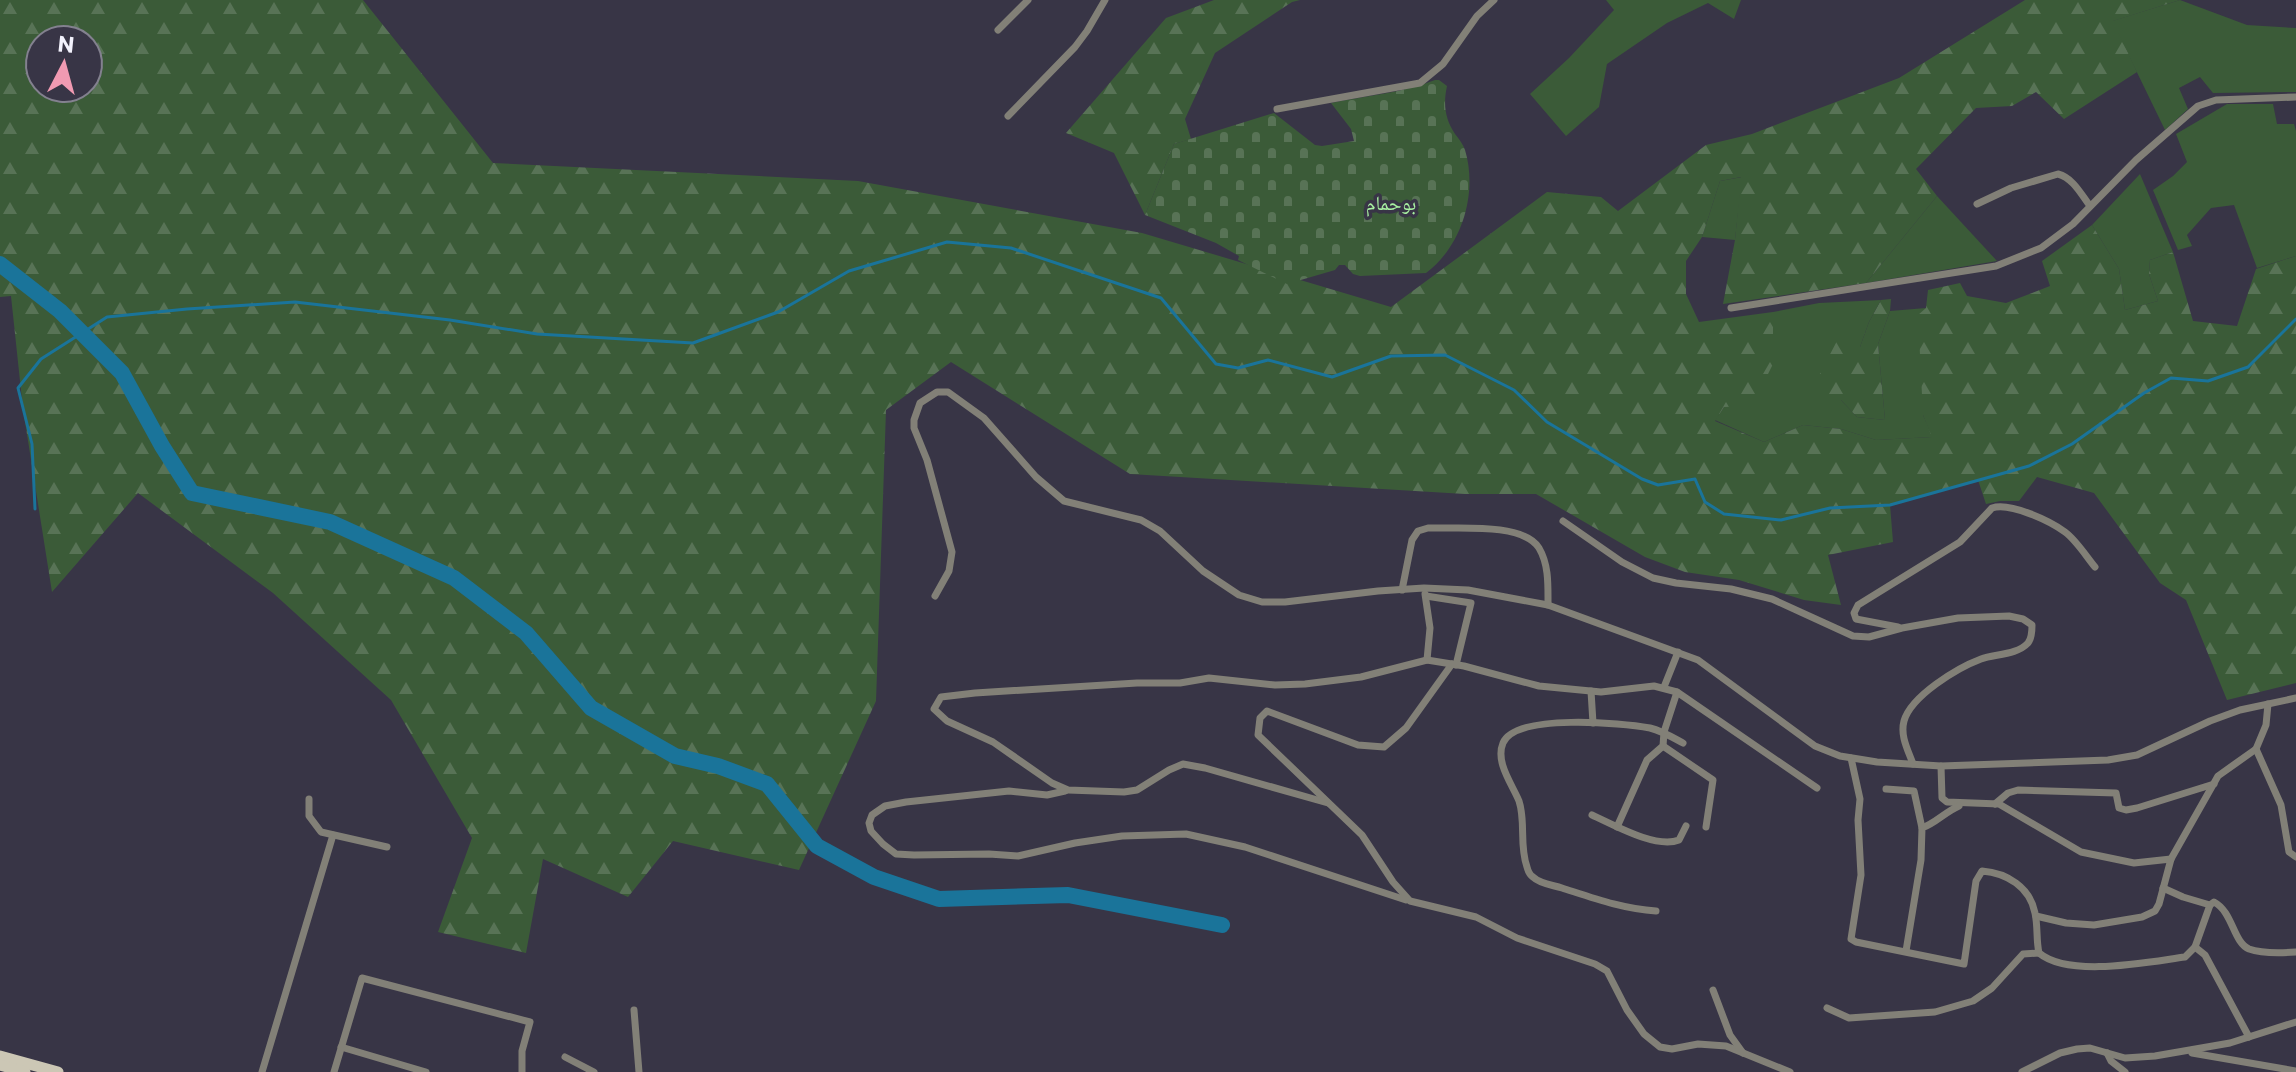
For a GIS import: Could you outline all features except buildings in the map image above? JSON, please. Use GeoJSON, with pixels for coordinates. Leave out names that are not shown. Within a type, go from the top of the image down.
{"type":"FeatureCollection","features":[{"type":"Feature","properties":{"kind":"main road"},"geometry":{"type":"LineString","coordinates":[[0,1056],[58,1072]]}},
{"type":"Feature","properties":{"kind":"main road"},"geometry":{"type":"LineString","coordinates":[[0,1065],[25,1072]]}},
{"type":"Feature","properties":{"kind":"street"},"geometry":{"type":"LineString","coordinates":[[998,30],[1028,0]]}},
{"type":"Feature","properties":{"kind":"street"},"geometry":{"type":"LineString","coordinates":[[1008,116],[1075,47],[1105,0]]}},
{"type":"Feature","properties":{"kind":"street"},"geometry":{"type":"LineString","coordinates":[[1277,109],[1420,83],[1443,64],[1477,16],[1494,0]]}},
{"type":"Feature","properties":{"kind":"street"},"geometry":{"type":"LineString","coordinates":[[1731,308],[1996,266],[2041,248],[2073,224],[2136,160],[2198,106],[2216,100],[2296,97]]}},
{"type":"Feature","properties":{"kind":"street"},"geometry":{"type":"LineString","coordinates":[[1977,204],[2011,188],[2058,174],[2071,181],[2090,206]]}},
{"type":"Feature","properties":{"kind":"street"},"geometry":{"type":"LineString","coordinates":[[935,596],[949,571],[952,552],[914,420],[920,403],[937,392],[948,392],[984,418],[1036,477],[1064,501],[1141,520],[1160,531],[1203,571],[1239,595],[1262,602],[1285,602],[1402,590],[1475,592],[1548,605],[1698,660],[1815,746],[1840,756],[1941,766],[2108,760],[2137,755],[2240,710],[2296,698]]}},
{"type":"Feature","properties":{"kind":"street"},"geometry":{"type":"LineString","coordinates":[[1902,628],[1856,619],[1854,613],[1858,605],[1960,542],[1992,508],[1999,505],[2039,518],[2067,533],[2095,567]]}},
{"type":"Feature","properties":{"kind":"street"},"geometry":{"type":"LineString","coordinates":[[1563,521],[1622,562],[1653,578],[1731,589],[1772,599],[1853,636],[1869,637],[1958,618],[2009,616],[2032,625],[2033,634],[2029,642],[2019,649],[1980,659],[1946,677],[1914,702],[1904,721],[1903,738],[1913,764]]}},
{"type":"Feature","properties":{"kind":"street"},"geometry":{"type":"LineString","coordinates":[[1402,590],[1412,540],[1418,531],[1428,528],[1498,529],[1527,537],[1538,547],[1548,573],[1548,605]]}},
{"type":"Feature","properties":{"kind":"street"},"geometry":{"type":"LineString","coordinates":[[1425,592],[1471,603]]}},
{"type":"Feature","properties":{"kind":"street"},"geometry":{"type":"LineString","coordinates":[[1425,592],[1430,628],[1427,660]]}},
{"type":"Feature","properties":{"kind":"street"},"geometry":{"type":"LineString","coordinates":[[1410,901],[1393,882],[1362,835],[1258,735],[1260,718],[1267,711],[1358,745],[1384,747],[1406,728],[1454,664],[1475,592]]}},
{"type":"Feature","properties":{"kind":"street"},"geometry":{"type":"LineString","coordinates":[[1664,687],[1678,652]]}},
{"type":"Feature","properties":{"kind":"street"},"geometry":{"type":"LineString","coordinates":[[1068,790],[1052,783],[993,742],[947,721],[934,709],[941,697],[1137,683],[1180,683],[1209,678],[1275,685],[1305,684],[1361,677],[1427,660],[1539,686],[1601,692],[1664,687],[1677,692],[1817,788]]}},
{"type":"Feature","properties":{"kind":"street"},"geometry":{"type":"LineString","coordinates":[[1591,691],[1593,723]]}},
{"type":"Feature","properties":{"kind":"street"},"geometry":{"type":"LineString","coordinates":[[1617,827],[1647,760],[1663,746],[1664,732],[1677,692]]}},
{"type":"Feature","properties":{"kind":"street"},"geometry":{"type":"LineString","coordinates":[[2036,916],[2094,925],[2142,917],[2155,911],[2171,859],[2218,776],[2256,749],[2266,725],[2268,704]]}},
{"type":"Feature","properties":{"kind":"street"},"geometry":{"type":"LineString","coordinates":[[1656,911],[1613,905],[1536,880],[1526,865],[1520,805],[1502,763],[1503,743],[1509,735],[1538,725],[1593,723],[1664,732],[1683,743]]}},
{"type":"Feature","properties":{"kind":"street"},"geometry":{"type":"LineString","coordinates":[[1663,746],[1713,780],[1706,827]]}},
{"type":"Feature","properties":{"kind":"street"},"geometry":{"type":"LineString","coordinates":[[2256,749],[2281,805],[2289,852],[2296,857]]}},
{"type":"Feature","properties":{"kind":"street"},"geometry":{"type":"LineString","coordinates":[[1851,758],[1860,799],[1861,875],[1851,939],[1964,964]]}},
{"type":"Feature","properties":{"kind":"street"},"geometry":{"type":"LineString","coordinates":[[1328,803],[1183,764],[1137,790],[1068,790],[1047,795],[1009,791],[906,802],[885,806],[872,815],[869,823],[871,831],[896,854],[1018,856],[1122,836],[1186,834],[1245,847],[1410,901],[1476,917],[1517,938],[1595,964],[1607,971],[1627,1010],[1644,1034],[1660,1047],[1672,1049],[1698,1044],[1726,1046],[1790,1072]]}},
{"type":"Feature","properties":{"kind":"street"},"geometry":{"type":"LineString","coordinates":[[1941,766],[1942,798],[1947,802],[2004,806],[2081,852],[2134,863],[2171,859]]}},
{"type":"Feature","properties":{"kind":"street"},"geometry":{"type":"LineString","coordinates":[[1993,805],[2008,793],[2018,790],[2049,790],[2116,793],[2119,808],[2126,810],[2214,784]]}},
{"type":"Feature","properties":{"kind":"street"},"geometry":{"type":"LineString","coordinates":[[1886,789],[1914,791],[1922,828],[1921,860],[1906,951]]}},
{"type":"Feature","properties":{"kind":"street"},"geometry":{"type":"LineString","coordinates":[[309,799],[309,816],[321,832],[387,847]]}},
{"type":"Feature","properties":{"kind":"street"},"geometry":{"type":"LineString","coordinates":[[1922,828],[1947,811],[1965,804]]}},
{"type":"Feature","properties":{"kind":"street"},"geometry":{"type":"LineString","coordinates":[[1592,815],[1656,841],[1672,843],[1679,840],[1686,826]]}},
{"type":"Feature","properties":{"kind":"street"},"geometry":{"type":"LineString","coordinates":[[262,1072],[333,835]]}},
{"type":"Feature","properties":{"kind":"street"},"geometry":{"type":"LineString","coordinates":[[1968,976],[1964,964],[1976,881],[1982,871],[2013,880],[2032,902],[2039,953]]}},
{"type":"Feature","properties":{"kind":"street"},"geometry":{"type":"LineString","coordinates":[[2163,888],[2210,905]]}},
{"type":"Feature","properties":{"kind":"street"},"geometry":{"type":"LineString","coordinates":[[1827,1008],[1849,1018],[1935,1012],[1973,1001],[1992,988],[2023,954],[2039,953],[2055,962],[2095,967],[2185,957],[2195,947],[2210,905],[2214,902],[2227,913],[2245,947],[2276,953],[2296,952]]}},
{"type":"Feature","properties":{"kind":"street"},"geometry":{"type":"LineString","coordinates":[[2195,947],[2205,955],[2249,1037]]}},
{"type":"Feature","properties":{"kind":"street"},"geometry":{"type":"LineString","coordinates":[[334,1072],[362,978],[530,1022],[522,1051],[522,1072]]}},
{"type":"Feature","properties":{"kind":"street"},"geometry":{"type":"LineString","coordinates":[[1713,990],[1730,1035],[1744,1054]]}},
{"type":"Feature","properties":{"kind":"street"},"geometry":{"type":"LineString","coordinates":[[634,1010],[639,1072]]}},
{"type":"Feature","properties":{"kind":"street"},"geometry":{"type":"LineString","coordinates":[[2022,1072],[2060,1053],[2077,1049],[2090,1048],[2125,1058],[2155,1056],[2249,1037],[2296,1022]]}},
{"type":"Feature","properties":{"kind":"street"},"geometry":{"type":"LineString","coordinates":[[341,1047],[426,1072]]}},
{"type":"Feature","properties":{"kind":"street"},"geometry":{"type":"LineString","coordinates":[[2182,1052],[2296,1071]]}},
{"type":"Feature","properties":{"kind":"street"},"geometry":{"type":"LineString","coordinates":[[2107,1053],[2111,1061],[2125,1072]]}},
{"type":"Feature","properties":{"kind":"street"},"geometry":{"type":"LineString","coordinates":[[565,1057],[594,1072]]}},
{"type":"Feature","properties":{"kind":"green space"},"geometry":{"type":"Polygon","coordinates":[[[0,0],[363,0],[493,163],[858,181],[1142,233],[1391,307],[1547,192],[1601,197],[1618,211],[1706,145],[1752,134],[1899,78],[2025,0],[2180,0],[2113,21],[2137,72],[2064,119],[2036,92],[2012,106],[1976,108],[1916,169],[1937,196],[1866,283],[1723,304],[1735,240],[1741,177],[1720,181],[1702,237],[1686,261],[1686,294],[1699,322],[1773,312],[1773,364],[1752,406],[1724,407],[1715,421],[1764,442],[1803,425],[1841,429],[1876,440],[1932,437],[1923,415],[1918,315],[1926,308],[1928,290],[1960,283],[1967,296],[2006,303],[2050,286],[2042,261],[2092,225],[2119,269],[2125,310],[2158,301],[2149,274],[2150,260],[2173,252],[2193,321],[2237,326],[2256,269],[2296,256],[2296,683],[2227,700],[2186,600],[2160,583],[2094,493],[2037,477],[2019,501],[1986,504],[1978,480],[1890,505],[1893,542],[1828,555],[1841,605],[1804,600],[1739,580],[1685,572],[1645,557],[1536,494],[1465,494],[1130,474],[951,362],[886,410],[876,701],[799,870],[673,841],[628,897],[543,859],[526,953],[438,932],[472,838],[391,700],[273,593],[138,493],[52,592],[23,409],[11,296],[0,297],[0,0]]]}},
{"type":"Feature","properties":{"kind":"green space"},"geometry":{"type":"Polygon","coordinates":[[[1214,0],[1300,0],[1292,2],[1215,53],[1185,119],[1191,139],[1174,144],[1145,215],[1114,153],[1066,133],[1166,18],[1214,0]]]}},
{"type":"Feature","properties":{"kind":"green space"},"geometry":{"type":"Polygon","coordinates":[[[1606,0],[1741,0],[1734,19],[1708,3],[1667,23],[1607,64],[1599,107],[1566,136],[1530,94],[1614,10],[1606,0]]]}},
{"type":"Feature","properties":{"kind":"green space"},"geometry":{"type":"Polygon","coordinates":[[[2180,0],[2247,25],[2296,28],[2296,92],[2213,93],[2200,77],[2179,88],[2188,109],[2165,130],[2112,21],[2180,0]]]}},
{"type":"Feature","properties":{"kind":"green space","name":"بوحمام"},"geometry":{"type":"Polygon","coordinates":[[[1435,80],[1447,86],[1447,117],[1465,150],[1469,184],[1468,201],[1458,234],[1439,262],[1426,273],[1360,276],[1353,274],[1345,265],[1339,265],[1335,270],[1287,284],[1238,260],[1239,256],[1216,243],[1145,215],[1174,144],[1274,113],[1315,145],[1354,141],[1351,129],[1331,103],[1397,91],[1435,80]]]}},
{"type":"Feature","properties":{"kind":"green space"},"geometry":{"type":"Polygon","coordinates":[[[2227,104],[2273,104],[2277,124],[2294,124],[2296,256],[2257,268],[2234,205],[2211,208],[2187,235],[2192,246],[2178,250],[2153,190],[2187,162],[2176,134],[2227,104]]]}},
{"type":"Feature","properties":{"kind":"green space"},"geometry":{"type":"Polygon","coordinates":[[[2140,174],[2173,252],[2150,260],[2149,274],[2158,301],[2125,310],[2119,269],[2092,225],[2140,174]]]}},
{"type":"Feature","properties":{"kind":"green space"},"geometry":{"type":"Polygon","coordinates":[[[1742,177],[1735,240],[1702,237],[1720,181],[1742,177]]]}},
{"type":"Feature","properties":{"kind":"green space"},"geometry":{"type":"Polygon","coordinates":[[[1937,196],[1997,261],[1866,283],[1937,196]]]}},
{"type":"Feature","properties":{"kind":"green space"},"geometry":{"type":"Polygon","coordinates":[[[1891,299],[1878,344],[1885,420],[1857,417],[1841,400],[1813,387],[1838,339],[1860,347],[1881,300],[1891,299]]]}},
{"type":"Feature","properties":{"kind":"green space"},"geometry":{"type":"Polygon","coordinates":[[[1881,300],[1869,322],[1841,400],[1857,417],[1885,420],[1878,344],[1890,311],[1926,308],[1923,415],[1933,437],[1876,440],[1841,429],[1803,425],[1764,442],[1715,420],[1724,407],[1773,364],[1773,312],[1819,303],[1881,300]]]}},
{"type":"Feature","properties":{"kind":"waterway"},"geometry":{"type":"LineString","coordinates":[[35,509],[32,444],[18,388],[41,359],[107,317],[295,302],[450,320],[537,334],[693,343],[778,312],[849,271],[947,242],[1011,248],[1161,298],[1216,364],[1238,368],[1268,360],[1332,377],[1391,356],[1445,355],[1514,390],[1547,422],[1642,479],[1658,485],[1695,479],[1705,502],[1724,514],[1781,520],[1830,508],[1890,505],[2029,466],[2072,444],[2144,393],[2171,378],[2208,381],[2248,367],[2296,319]]}},
{"type":"Feature","properties":{"kind":"waterway"},"geometry":{"type":"LineString","coordinates":[[0,264],[60,311],[122,373],[192,493],[330,522],[454,578],[526,633],[591,708],[675,756],[718,766],[767,784],[817,846],[874,877],[939,899],[1068,895],[1222,925]]}}]}
